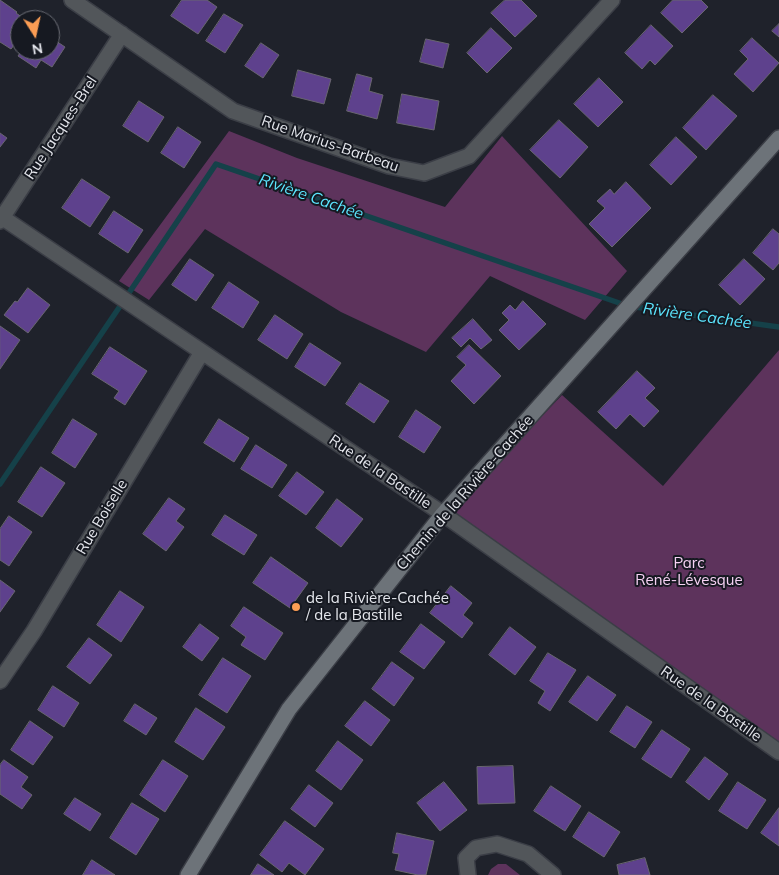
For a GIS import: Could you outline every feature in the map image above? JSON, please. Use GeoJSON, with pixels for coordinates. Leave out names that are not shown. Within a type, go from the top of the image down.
{"type":"FeatureCollection","features":[{"type":"Feature","properties":{"kind":"street","name":"Rue Marius-Barbeau"},"geometry":{"type":"LineString","coordinates":[[72,0],[232,111],[389,166],[424,173],[469,156],[612,0]]}},
{"type":"Feature","properties":{"kind":"street","name":"Rue Jacques-Brel"},"geometry":{"type":"LineString","coordinates":[[1,218],[122,34]]}},
{"type":"Feature","properties":{"kind":"street","name":"Chemin de la Rivière-Cachée"},"geometry":{"type":"LineString","coordinates":[[188,875],[289,709],[443,514],[779,138]]}},
{"type":"Feature","properties":{"kind":"street","name":"Rue de la Bastille"},"geometry":{"type":"LineString","coordinates":[[1,218],[443,514],[779,752]]}},
{"type":"Feature","properties":{"kind":"street","name":"Rue Boiselle"},"geometry":{"type":"LineString","coordinates":[[0,681],[34,631],[202,352]]}},
{"type":"Feature","properties":{"kind":"street"},"geometry":{"type":"LineString","coordinates":[[468,875],[466,858],[476,848],[496,844],[528,854],[552,875]]}},
{"type":"Feature","properties":{"kind":"green space"},"geometry":{"type":"Polygon","coordinates":[[[229,131],[297,158],[445,207],[502,136],[627,271],[585,320],[490,276],[426,352],[341,312],[205,229],[149,300],[119,281],[229,131]]]}},
{"type":"Feature","properties":{"kind":"green space","name":"Parc René-Lévesque"},"geometry":{"type":"Polygon","coordinates":[[[779,350],[779,745],[449,514],[562,395],[663,486],[779,350]]]}},
{"type":"Feature","properties":{"kind":"green space"},"geometry":{"type":"Polygon","coordinates":[[[498,864],[506,864],[520,875],[488,875],[491,869],[498,864]]]}},
{"type":"Feature","properties":{"kind":"building"},"geometry":{"type":"Polygon","coordinates":[[[0,0],[14,10],[10,10],[10,48],[0,42],[0,0]]]}},
{"type":"Feature","properties":{"kind":"building"},"geometry":{"type":"Polygon","coordinates":[[[182,0],[207,0],[217,7],[198,34],[171,16],[182,0]]]}},
{"type":"Feature","properties":{"kind":"building"},"geometry":{"type":"Polygon","coordinates":[[[505,0],[521,0],[537,16],[515,37],[491,13],[505,0]]]}},
{"type":"Feature","properties":{"kind":"building"},"geometry":{"type":"Polygon","coordinates":[[[673,0],[701,0],[708,7],[682,33],[661,13],[673,0]]]}},
{"type":"Feature","properties":{"kind":"building"},"geometry":{"type":"Polygon","coordinates":[[[224,14],[243,25],[225,53],[206,41],[224,14]]]}},
{"type":"Feature","properties":{"kind":"building"},"geometry":{"type":"Polygon","coordinates":[[[779,24],[779,37],[772,31],[779,24]]]}},
{"type":"Feature","properties":{"kind":"building"},"geometry":{"type":"Polygon","coordinates":[[[651,25],[673,46],[655,65],[650,60],[642,69],[625,53],[651,25]]]}},
{"type":"Feature","properties":{"kind":"building"},"geometry":{"type":"Polygon","coordinates":[[[491,28],[512,48],[487,73],[467,53],[491,28]]]}},
{"type":"Feature","properties":{"kind":"building"},"geometry":{"type":"Polygon","coordinates":[[[752,38],[779,63],[753,92],[734,74],[748,59],[740,51],[752,38]]]}},
{"type":"Feature","properties":{"kind":"building"},"geometry":{"type":"Polygon","coordinates":[[[426,39],[449,44],[443,68],[420,62],[426,39]]]}},
{"type":"Feature","properties":{"kind":"building"},"geometry":{"type":"Polygon","coordinates":[[[261,43],[279,55],[263,78],[245,66],[261,43]]]}},
{"type":"Feature","properties":{"kind":"building"},"geometry":{"type":"Polygon","coordinates":[[[60,44],[65,47],[60,55],[60,44]]]}},
{"type":"Feature","properties":{"kind":"building"},"geometry":{"type":"Polygon","coordinates":[[[24,60],[41,60],[36,68],[24,60]]]}},
{"type":"Feature","properties":{"kind":"building"},"geometry":{"type":"Polygon","coordinates":[[[41,60],[57,60],[52,67],[41,60]]]}},
{"type":"Feature","properties":{"kind":"building"},"geometry":{"type":"Polygon","coordinates":[[[298,70],[331,79],[324,104],[292,96],[298,70]]]}},
{"type":"Feature","properties":{"kind":"building"},"geometry":{"type":"Polygon","coordinates":[[[357,74],[372,78],[369,91],[383,95],[377,119],[347,111],[357,74]]]}},
{"type":"Feature","properties":{"kind":"building"},"geometry":{"type":"Polygon","coordinates":[[[599,78],[623,102],[598,127],[574,104],[599,78]]]}},
{"type":"Feature","properties":{"kind":"building"},"geometry":{"type":"Polygon","coordinates":[[[402,94],[439,101],[434,130],[397,123],[402,94]]]}},
{"type":"Feature","properties":{"kind":"building"},"geometry":{"type":"Polygon","coordinates":[[[713,95],[737,116],[706,150],[683,128],[713,95]]]}},
{"type":"Feature","properties":{"kind":"building"},"geometry":{"type":"Polygon","coordinates":[[[139,101],[164,117],[148,142],[123,126],[139,101]]]}},
{"type":"Feature","properties":{"kind":"building"},"geometry":{"type":"Polygon","coordinates":[[[559,120],[588,147],[560,178],[530,150],[559,120]]]}},
{"type":"Feature","properties":{"kind":"building"},"geometry":{"type":"Polygon","coordinates":[[[178,127],[201,142],[184,168],[161,153],[178,127]]]}},
{"type":"Feature","properties":{"kind":"building"},"geometry":{"type":"Polygon","coordinates":[[[0,133],[7,138],[0,147],[0,133]]]}},
{"type":"Feature","properties":{"kind":"building"},"geometry":{"type":"Polygon","coordinates":[[[676,137],[697,157],[671,185],[650,165],[676,137]]]}},
{"type":"Feature","properties":{"kind":"building"},"geometry":{"type":"Polygon","coordinates":[[[82,179],[110,197],[90,227],[62,208],[82,179]]]}},
{"type":"Feature","properties":{"kind":"building"},"geometry":{"type":"Polygon","coordinates":[[[626,182],[651,208],[612,247],[589,224],[605,208],[597,201],[610,189],[614,194],[626,182]]]}},
{"type":"Feature","properties":{"kind":"building"},"geometry":{"type":"Polygon","coordinates":[[[114,211],[143,230],[128,253],[99,234],[114,211]]]}},
{"type":"Feature","properties":{"kind":"building"},"geometry":{"type":"Polygon","coordinates":[[[773,229],[779,234],[779,263],[773,270],[753,253],[773,229]]]}},
{"type":"Feature","properties":{"kind":"building"},"geometry":{"type":"Polygon","coordinates":[[[190,259],[214,275],[196,301],[172,285],[190,259]]]}},
{"type":"Feature","properties":{"kind":"building"},"geometry":{"type":"Polygon","coordinates":[[[744,259],[765,279],[740,305],[719,285],[744,259]]]}},
{"type":"Feature","properties":{"kind":"building"},"geometry":{"type":"Polygon","coordinates":[[[229,282],[259,302],[243,328],[212,308],[229,282]]]}},
{"type":"Feature","properties":{"kind":"building"},"geometry":{"type":"Polygon","coordinates":[[[28,288],[50,305],[28,333],[4,315],[28,288]]]}},
{"type":"Feature","properties":{"kind":"building"},"geometry":{"type":"Polygon","coordinates":[[[523,301],[546,324],[519,350],[499,330],[509,320],[502,313],[510,305],[515,310],[523,301]]]}},
{"type":"Feature","properties":{"kind":"building"},"geometry":{"type":"Polygon","coordinates":[[[275,315],[303,334],[287,359],[258,340],[275,315]]]}},
{"type":"Feature","properties":{"kind":"building"},"geometry":{"type":"Polygon","coordinates":[[[473,319],[492,340],[481,349],[470,338],[461,347],[452,338],[473,319]]]}},
{"type":"Feature","properties":{"kind":"building"},"geometry":{"type":"Polygon","coordinates":[[[0,326],[20,340],[0,369],[0,326]]]}},
{"type":"Feature","properties":{"kind":"building"},"geometry":{"type":"Polygon","coordinates":[[[310,343],[341,363],[325,386],[295,367],[310,343]]]}},
{"type":"Feature","properties":{"kind":"building"},"geometry":{"type":"Polygon","coordinates":[[[469,345],[501,376],[474,404],[451,381],[466,365],[457,357],[469,345]]]}},
{"type":"Feature","properties":{"kind":"building"},"geometry":{"type":"Polygon","coordinates":[[[110,347],[147,371],[125,405],[114,398],[119,391],[92,374],[110,347]]]}},
{"type":"Feature","properties":{"kind":"building"},"geometry":{"type":"Polygon","coordinates":[[[637,371],[655,388],[645,398],[659,411],[644,427],[630,414],[616,429],[598,412],[637,371]]]}},
{"type":"Feature","properties":{"kind":"building"},"geometry":{"type":"Polygon","coordinates":[[[360,383],[389,401],[374,423],[346,404],[360,383]]]}},
{"type":"Feature","properties":{"kind":"building"},"geometry":{"type":"Polygon","coordinates":[[[416,410],[441,427],[424,453],[399,437],[416,410]]]}},
{"type":"Feature","properties":{"kind":"building"},"geometry":{"type":"Polygon","coordinates":[[[73,419],[97,434],[75,468],[52,453],[73,419]]]}},
{"type":"Feature","properties":{"kind":"building"},"geometry":{"type":"Polygon","coordinates":[[[219,419],[249,438],[234,462],[204,443],[219,419]]]}},
{"type":"Feature","properties":{"kind":"building"},"geometry":{"type":"Polygon","coordinates":[[[256,445],[287,465],[272,488],[241,469],[256,445]]]}},
{"type":"Feature","properties":{"kind":"building"},"geometry":{"type":"Polygon","coordinates":[[[41,467],[65,483],[42,517],[18,502],[41,467]]]}},
{"type":"Feature","properties":{"kind":"building"},"geometry":{"type":"Polygon","coordinates":[[[297,472],[324,492],[306,515],[279,496],[297,472]]]}},
{"type":"Feature","properties":{"kind":"building"},"geometry":{"type":"Polygon","coordinates":[[[169,498],[185,509],[176,521],[184,527],[166,551],[143,534],[169,498]]]}},
{"type":"Feature","properties":{"kind":"building"},"geometry":{"type":"Polygon","coordinates":[[[337,499],[363,519],[341,547],[316,528],[337,499]]]}},
{"type":"Feature","properties":{"kind":"building"},"geometry":{"type":"Polygon","coordinates":[[[225,515],[257,535],[244,555],[212,535],[225,515]]]}},
{"type":"Feature","properties":{"kind":"building"},"geometry":{"type":"Polygon","coordinates":[[[9,516],[32,532],[9,566],[0,560],[0,529],[9,516]]]}},
{"type":"Feature","properties":{"kind":"building"},"geometry":{"type":"Polygon","coordinates":[[[271,557],[308,583],[290,608],[253,583],[271,557]]]}},
{"type":"Feature","properties":{"kind":"building"},"geometry":{"type":"Polygon","coordinates":[[[0,580],[15,591],[0,612],[0,580]]]}},
{"type":"Feature","properties":{"kind":"building"},"geometry":{"type":"Polygon","coordinates":[[[451,586],[472,603],[463,615],[473,623],[462,638],[430,613],[451,586]]]}},
{"type":"Feature","properties":{"kind":"building"},"geometry":{"type":"Polygon","coordinates":[[[120,591],[144,607],[121,642],[97,625],[120,591]]]}},
{"type":"Feature","properties":{"kind":"building"},"geometry":{"type":"Polygon","coordinates":[[[244,607],[283,633],[265,660],[241,645],[246,637],[231,626],[244,607]]]}},
{"type":"Feature","properties":{"kind":"building"},"geometry":{"type":"Polygon","coordinates":[[[200,624],[219,638],[202,661],[183,647],[200,624]]]}},
{"type":"Feature","properties":{"kind":"building"},"geometry":{"type":"Polygon","coordinates":[[[421,624],[445,642],[424,669],[400,652],[421,624]]]}},
{"type":"Feature","properties":{"kind":"building"},"geometry":{"type":"Polygon","coordinates":[[[510,627],[536,647],[515,675],[489,655],[510,627]]]}},
{"type":"Feature","properties":{"kind":"building"},"geometry":{"type":"Polygon","coordinates":[[[89,638],[112,655],[90,684],[67,667],[89,638]]]}},
{"type":"Feature","properties":{"kind":"building"},"geometry":{"type":"Polygon","coordinates":[[[548,653],[576,670],[550,711],[538,703],[545,691],[530,681],[548,653]]]}},
{"type":"Feature","properties":{"kind":"building"},"geometry":{"type":"Polygon","coordinates":[[[223,658],[251,676],[227,713],[199,695],[223,658]]]}},
{"type":"Feature","properties":{"kind":"building"},"geometry":{"type":"Polygon","coordinates":[[[392,662],[414,678],[394,706],[372,689],[392,662]]]}},
{"type":"Feature","properties":{"kind":"building"},"geometry":{"type":"Polygon","coordinates":[[[588,676],[616,695],[597,721],[569,702],[588,676]]]}},
{"type":"Feature","properties":{"kind":"building"},"geometry":{"type":"Polygon","coordinates":[[[53,686],[79,703],[64,727],[38,710],[53,686]]]}},
{"type":"Feature","properties":{"kind":"building"},"geometry":{"type":"Polygon","coordinates":[[[365,701],[390,720],[371,746],[345,726],[365,701]]]}},
{"type":"Feature","properties":{"kind":"building"},"geometry":{"type":"Polygon","coordinates":[[[135,704],[157,718],[146,735],[124,721],[135,704]]]}},
{"type":"Feature","properties":{"kind":"building"},"geometry":{"type":"Polygon","coordinates":[[[627,706],[652,722],[635,748],[610,732],[627,706]]]}},
{"type":"Feature","properties":{"kind":"building"},"geometry":{"type":"Polygon","coordinates":[[[196,708],[225,727],[203,760],[175,742],[196,708]]]}},
{"type":"Feature","properties":{"kind":"building"},"geometry":{"type":"Polygon","coordinates":[[[30,721],[53,737],[33,765],[11,750],[30,721]]]}},
{"type":"Feature","properties":{"kind":"building"},"geometry":{"type":"Polygon","coordinates":[[[662,730],[690,749],[671,778],[642,759],[662,730]]]}},
{"type":"Feature","properties":{"kind":"building"},"geometry":{"type":"Polygon","coordinates":[[[338,741],[363,760],[341,790],[316,771],[338,741]]]}},
{"type":"Feature","properties":{"kind":"building"},"geometry":{"type":"Polygon","coordinates":[[[705,757],[728,774],[709,800],[686,782],[705,757]]]}},
{"type":"Feature","properties":{"kind":"building"},"geometry":{"type":"Polygon","coordinates":[[[4,760],[28,777],[21,787],[32,795],[22,809],[0,794],[0,765],[4,760]]]}},
{"type":"Feature","properties":{"kind":"building"},"geometry":{"type":"Polygon","coordinates":[[[163,760],[188,776],[165,812],[140,795],[163,760]]]}},
{"type":"Feature","properties":{"kind":"building"},"geometry":{"type":"Polygon","coordinates":[[[513,766],[515,803],[478,804],[477,767],[513,766]]]}},
{"type":"Feature","properties":{"kind":"building"},"geometry":{"type":"Polygon","coordinates":[[[444,782],[467,810],[440,831],[417,803],[444,782]]]}},
{"type":"Feature","properties":{"kind":"building"},"geometry":{"type":"Polygon","coordinates":[[[738,782],[766,800],[747,829],[719,811],[738,782]]]}},
{"type":"Feature","properties":{"kind":"building"},"geometry":{"type":"Polygon","coordinates":[[[309,785],[333,803],[315,827],[291,809],[309,785]]]}},
{"type":"Feature","properties":{"kind":"building"},"geometry":{"type":"Polygon","coordinates":[[[551,786],[581,806],[565,831],[534,811],[551,786]]]}},
{"type":"Feature","properties":{"kind":"building"},"geometry":{"type":"Polygon","coordinates":[[[75,798],[101,814],[90,831],[64,814],[75,798]]]}},
{"type":"Feature","properties":{"kind":"building"},"geometry":{"type":"Polygon","coordinates":[[[132,803],[159,819],[136,855],[110,838],[132,803]]]}},
{"type":"Feature","properties":{"kind":"building"},"geometry":{"type":"Polygon","coordinates":[[[779,808],[779,846],[761,833],[779,808]]]}},
{"type":"Feature","properties":{"kind":"building"},"geometry":{"type":"Polygon","coordinates":[[[589,812],[620,832],[604,857],[573,837],[589,812]]]}},
{"type":"Feature","properties":{"kind":"building"},"geometry":{"type":"Polygon","coordinates":[[[285,821],[324,849],[305,875],[289,863],[282,872],[260,855],[285,821]]]}},
{"type":"Feature","properties":{"kind":"building"},"geometry":{"type":"Polygon","coordinates":[[[397,833],[434,841],[426,875],[395,870],[399,854],[393,853],[397,833]]]}},
{"type":"Feature","properties":{"kind":"building"},"geometry":{"type":"Polygon","coordinates":[[[645,858],[650,875],[619,875],[617,865],[645,858]]]}},
{"type":"Feature","properties":{"kind":"building"},"geometry":{"type":"Polygon","coordinates":[[[92,860],[115,875],[83,875],[92,860]]]}},
{"type":"Feature","properties":{"kind":"building"},"geometry":{"type":"Polygon","coordinates":[[[258,864],[274,875],[251,875],[258,864]]]}},
{"type":"Feature","properties":{"kind":"waterway","name":"Rivière Cachée"},"geometry":{"type":"LineString","coordinates":[[0,484],[216,164],[628,306],[779,327]]}},
{"type":"Feature","properties":{"kind":"place","name":"de la Rivière-Cachée / de la Bastille"},"geometry":{"type":"Point","coordinates":[296,607]}}]}
